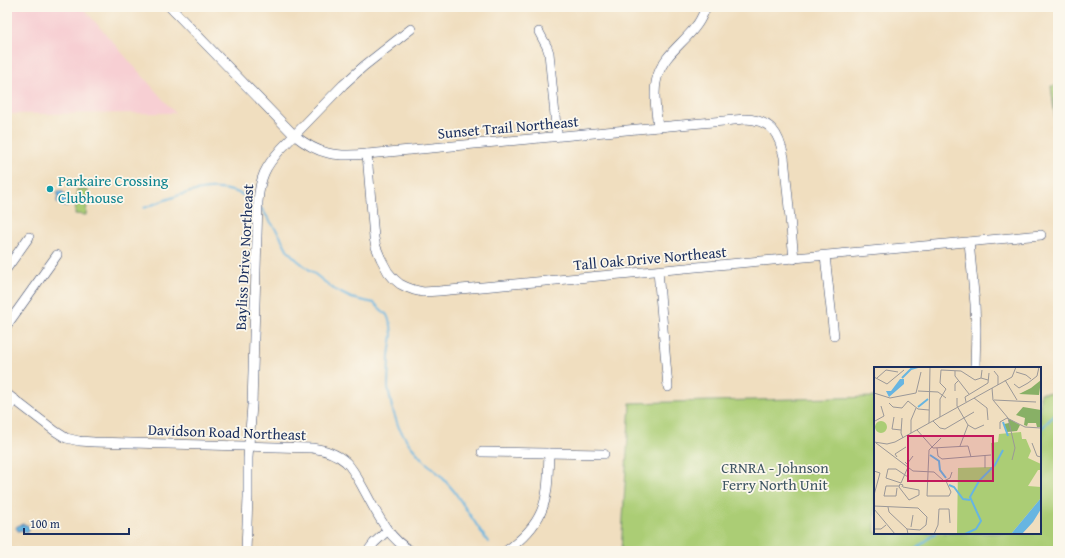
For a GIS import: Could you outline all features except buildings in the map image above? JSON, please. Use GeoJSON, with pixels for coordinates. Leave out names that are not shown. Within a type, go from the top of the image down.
{"type":"FeatureCollection","features":[{"type":"Feature","properties":{"kind":"street","name":"Sunset Trail Northeast"},"geometry":{"type":"LineString","coordinates":[[170,7],[294,135],[304,143],[319,151],[332,154],[348,156],[746,119],[762,121],[767,124],[777,136],[784,157],[794,259]]}},
{"type":"Feature","properties":{"kind":"street"},"geometry":{"type":"LineString","coordinates":[[658,127],[656,79],[661,66],[696,26],[706,7]]}},
{"type":"Feature","properties":{"kind":"street","name":"Bayliss Drive Northeast"},"geometry":{"type":"LineString","coordinates":[[246,551],[259,190],[261,178],[271,160],[343,85],[364,66],[412,29]]}},
{"type":"Feature","properties":{"kind":"street"},"geometry":{"type":"LineString","coordinates":[[539,32],[549,53],[557,136]]}},
{"type":"Feature","properties":{"kind":"street","name":"Tall Oak Drive Northeast"},"geometry":{"type":"LineString","coordinates":[[367,154],[376,247],[380,259],[388,272],[400,284],[423,292],[794,259],[1041,235]]}},
{"type":"Feature","properties":{"kind":"street"},"geometry":{"type":"LineString","coordinates":[[7,268],[29,237]]}},
{"type":"Feature","properties":{"kind":"street"},"geometry":{"type":"LineString","coordinates":[[969,242],[975,304],[975,367]]}},
{"type":"Feature","properties":{"kind":"street"},"geometry":{"type":"LineString","coordinates":[[7,324],[57,255]]}},
{"type":"Feature","properties":{"kind":"street"},"geometry":{"type":"LineString","coordinates":[[825,256],[834,336]]}},
{"type":"Feature","properties":{"kind":"street"},"geometry":{"type":"LineString","coordinates":[[658,271],[668,387]]}},
{"type":"Feature","properties":{"kind":"street","name":"Davidson Road Northeast"},"geometry":{"type":"LineString","coordinates":[[7,394],[55,431],[66,438],[79,441],[100,443],[312,448],[325,450],[346,462],[387,530],[411,551]]}},
{"type":"Feature","properties":{"kind":"street"},"geometry":{"type":"LineString","coordinates":[[7,410],[15,400]]}},
{"type":"Feature","properties":{"kind":"street"},"geometry":{"type":"LineString","coordinates":[[482,452],[604,454]]}},
{"type":"Feature","properties":{"kind":"street"},"geometry":{"type":"LineString","coordinates":[[506,551],[516,544],[530,529],[541,512],[547,487],[549,453]]}},
{"type":"Feature","properties":{"kind":"street"},"geometry":{"type":"LineString","coordinates":[[368,551],[387,530]]}},
{"type":"Feature","properties":{"kind":"shaded area"},"geometry":{"type":"Polygon","coordinates":[[[7,7],[82,7],[175,113],[7,114],[7,7]]]}},
{"type":"Feature","properties":{"kind":"green space"},"geometry":{"type":"Polygon","coordinates":[[[1058,85],[1058,193],[1057,135],[1051,86],[1058,85]]]}},
{"type":"Feature","properties":{"kind":"green space"},"geometry":{"type":"Polygon","coordinates":[[[77,189],[88,190],[86,215],[75,214],[77,189]]]}},
{"type":"Feature","properties":{"kind":"green space","name":"CRNRA - Johnson Ferry North Unit"},"geometry":{"type":"Polygon","coordinates":[[[1058,392],[1058,551],[621,551],[630,403],[874,397],[874,534],[1041,534],[1041,393],[1058,392]]]}},
{"type":"Feature","properties":{"kind":"water"},"geometry":{"type":"Polygon","coordinates":[[[58,191],[62,191],[67,197],[67,207],[62,206],[57,202],[58,191]]]}},
{"type":"Feature","properties":{"kind":"water"},"geometry":{"type":"Polygon","coordinates":[[[23,524],[29,527],[29,530],[26,533],[22,530],[18,531],[16,528],[17,526],[23,524]]]}},
{"type":"Feature","properties":{"kind":"waterway"},"geometry":{"type":"LineString","coordinates":[[144,208],[186,193],[214,189],[228,190],[242,194],[255,202]]}},
{"type":"Feature","properties":{"kind":"waterway"},"geometry":{"type":"LineString","coordinates":[[261,208],[279,234],[288,251],[297,260],[335,290],[351,298],[374,303],[387,315],[391,325],[392,335],[389,356],[388,387],[392,408],[399,428],[410,445],[454,491],[488,542]]}},
{"type":"Feature","properties":{"kind":"waterway"},"geometry":{"type":"LineString","coordinates":[[1041,429],[1058,411]]}},
{"type":"Feature","properties":{"kind":"waterway"},"geometry":{"type":"LineString","coordinates":[[913,551],[935,534]]}},
{"type":"Feature","properties":{"kind":"place","name":"Parkaire Crossing Clubhouse"},"geometry":{"type":"Point","coordinates":[50,189]}}]}
